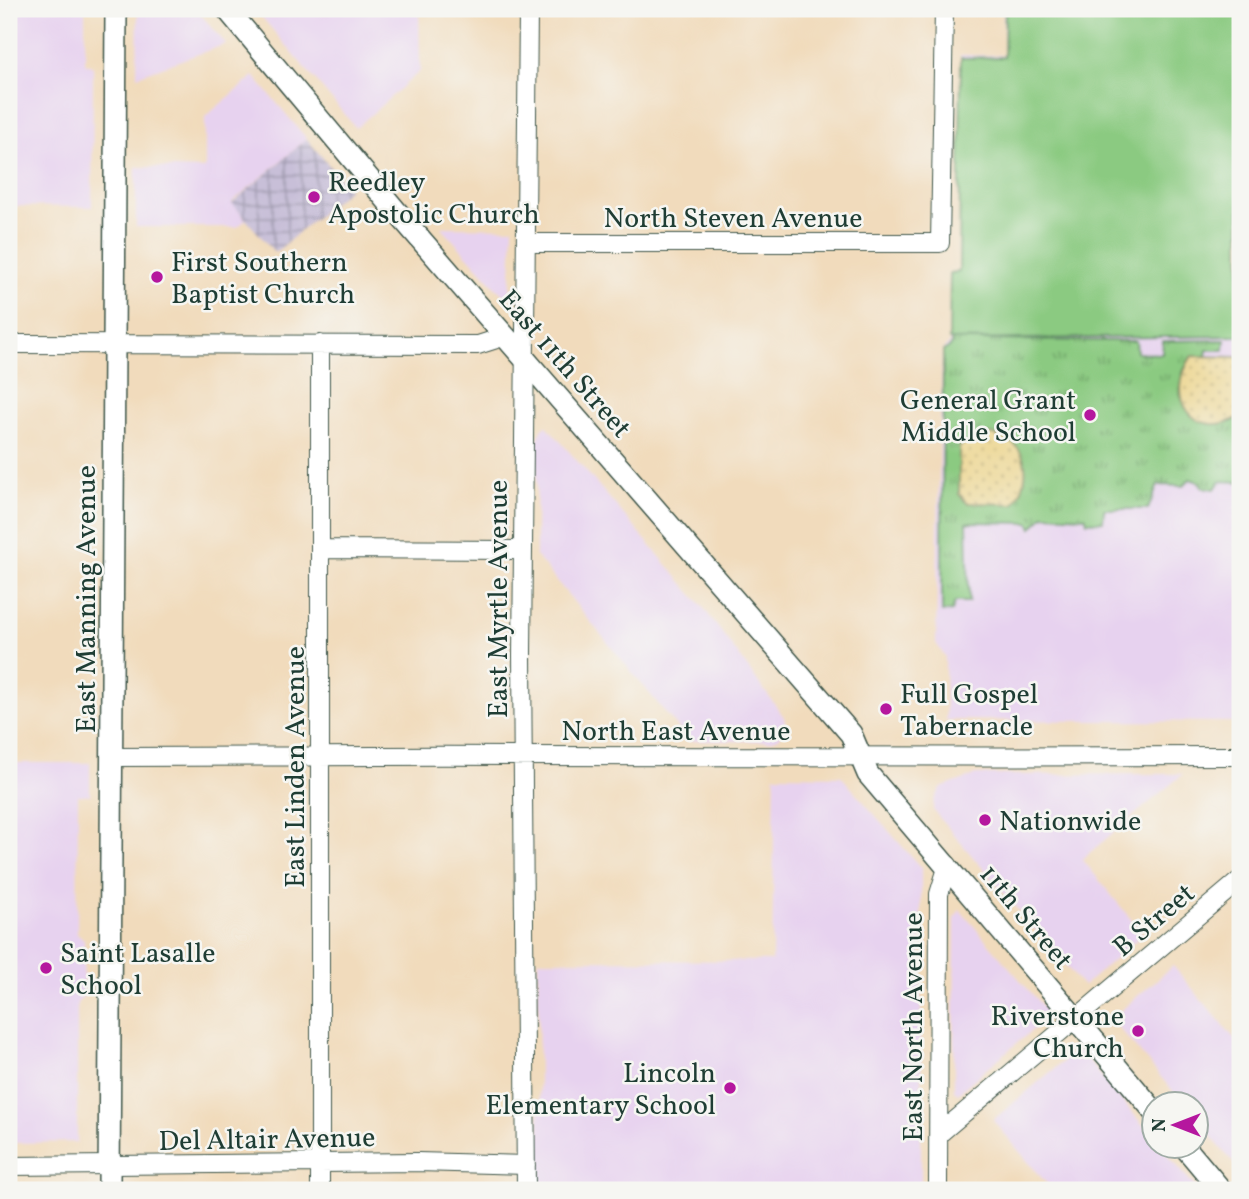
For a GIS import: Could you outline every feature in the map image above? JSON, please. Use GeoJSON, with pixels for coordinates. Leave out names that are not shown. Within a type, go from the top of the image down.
{"type":"FeatureCollection","features":[{"type":"Feature","properties":{"kind":"main road","name":"East Manning Avenue"},"geometry":{"type":"LineString","coordinates":[[109,1190],[116,9]]}},
{"type":"Feature","properties":{"kind":"main road","name":"East 11th Street"},"geometry":{"type":"LineString","coordinates":[[227,9],[851,734],[860,755]]}},
{"type":"Feature","properties":{"kind":"main road","name":"11th Street"},"geometry":{"type":"LineString","coordinates":[[860,755],[869,774],[1140,1094]]}},
{"type":"Feature","properties":{"kind":"main road"},"geometry":{"type":"LineString","coordinates":[[1196,1160],[1221,1190]]}},
{"type":"Feature","properties":{"kind":"street","name":"East Myrtle Avenue"},"geometry":{"type":"LineString","coordinates":[[526,1190],[523,550],[528,9]]}},
{"type":"Feature","properties":{"kind":"street","name":"North Steven Avenue"},"geometry":{"type":"LineString","coordinates":[[526,243],[940,243],[944,9]]}},
{"type":"Feature","properties":{"kind":"street"},"geometry":{"type":"LineString","coordinates":[[9,344],[478,345],[506,336]]}},
{"type":"Feature","properties":{"kind":"street","name":"East Linden Avenue"},"geometry":{"type":"LineString","coordinates":[[320,344],[320,1190]]}},
{"type":"Feature","properties":{"kind":"street"},"geometry":{"type":"LineString","coordinates":[[320,549],[523,550]]}},
{"type":"Feature","properties":{"kind":"street","name":"North East Avenue"},"geometry":{"type":"LineString","coordinates":[[112,757],[424,754],[524,757],[1240,756]]}},
{"type":"Feature","properties":{"kind":"street","name":"East North Avenue"},"geometry":{"type":"LineString","coordinates":[[938,1190],[939,894],[948,865]]}},
{"type":"Feature","properties":{"kind":"street","name":"B Street"},"geometry":{"type":"LineString","coordinates":[[939,1134],[1240,880]]}},
{"type":"Feature","properties":{"kind":"street","name":"Del Altair Avenue"},"geometry":{"type":"LineString","coordinates":[[9,1166],[418,1162],[526,1165]]}},
{"type":"Feature","properties":{"kind":"shaded area"},"geometry":{"type":"Polygon","coordinates":[[[9,9],[85,9],[85,63],[93,67],[92,207],[9,206],[9,9]]]}},
{"type":"Feature","properties":{"kind":"shaded area"},"geometry":{"type":"Polygon","coordinates":[[[138,9],[196,9],[226,44],[137,76],[138,9]]]}},
{"type":"Feature","properties":{"kind":"shaded area"},"geometry":{"type":"Polygon","coordinates":[[[255,9],[419,9],[420,71],[356,128],[255,9]]]}},
{"type":"Feature","properties":{"kind":"shaded area","name":"General Grant Middle School"},"geometry":{"type":"Polygon","coordinates":[[[1003,9],[1240,9],[1240,722],[946,720],[945,657],[936,643],[939,479],[942,350],[949,344],[949,273],[959,272],[960,55],[1003,55],[1003,9]]]}},
{"type":"Feature","properties":{"kind":"shaded area"},"geometry":{"type":"Polygon","coordinates":[[[254,76],[307,139],[232,202],[246,220],[237,227],[136,227],[136,167],[205,169],[205,117],[254,76]]]}},
{"type":"Feature","properties":{"kind":"shaded area"},"geometry":{"type":"Polygon","coordinates":[[[307,139],[349,189],[275,253],[232,203],[307,139]]]}},
{"type":"Feature","properties":{"kind":"shaded area"},"geometry":{"type":"Polygon","coordinates":[[[441,227],[513,228],[510,297],[504,296],[441,227]]]}},
{"type":"Feature","properties":{"kind":"shaded area"},"geometry":{"type":"Polygon","coordinates":[[[547,426],[699,602],[784,717],[786,728],[779,738],[770,741],[689,741],[536,556],[537,442],[542,428],[547,426]]]}},
{"type":"Feature","properties":{"kind":"shaded area","name":"Saint Lasalle School"},"geometry":{"type":"Polygon","coordinates":[[[9,763],[90,763],[90,795],[78,795],[77,934],[84,940],[83,997],[77,1003],[77,1142],[9,1143],[9,763]]]}},
{"type":"Feature","properties":{"kind":"shaded area"},"geometry":{"type":"Polygon","coordinates":[[[1183,774],[1082,859],[1143,934],[1083,986],[933,810],[934,801],[941,788],[976,775],[1183,774]]]}},
{"type":"Feature","properties":{"kind":"shaded area","name":"Lincoln Elementary School"},"geometry":{"type":"Polygon","coordinates":[[[775,775],[841,776],[921,868],[921,1190],[540,1190],[538,960],[772,961],[775,775]]]}},
{"type":"Feature","properties":{"kind":"shaded area"},"geometry":{"type":"Polygon","coordinates":[[[960,910],[1050,1015],[958,1093],[954,1090],[955,917],[960,910]]]}},
{"type":"Feature","properties":{"kind":"shaded area"},"geometry":{"type":"Polygon","coordinates":[[[1173,966],[1240,1045],[1240,1171],[1210,1135],[1210,1090],[1172,1090],[1111,1019],[1173,966]]]}},
{"type":"Feature","properties":{"kind":"shaded area"},"geometry":{"type":"Polygon","coordinates":[[[1078,1049],[1140,1122],[1140,1160],[1172,1160],[1198,1190],[1052,1190],[993,1120],[1078,1049]]]}},
{"type":"Feature","properties":{"kind":"green space"},"geometry":{"type":"Polygon","coordinates":[[[1005,9],[1240,9],[1240,336],[949,340],[950,273],[959,272],[961,58],[1004,57],[1005,9]]]}},
{"type":"Feature","properties":{"kind":"green space"},"geometry":{"type":"Polygon","coordinates":[[[1240,9],[968,321],[966,340],[1136,341],[1137,353],[1162,354],[1163,341],[1225,340],[1224,350],[1207,350],[1206,356],[1192,356],[1183,371],[1180,386],[1186,408],[1191,415],[1231,422],[1240,417],[1240,482],[1220,481],[1215,489],[1202,487],[1199,482],[1190,479],[1183,486],[1158,485],[1148,509],[1104,509],[1103,521],[1087,522],[1086,517],[1044,515],[1032,528],[1029,523],[967,522],[969,602],[955,602],[952,611],[942,612],[943,351],[951,346],[952,275],[959,275],[1005,59],[1240,9]]]}},
{"type":"Feature","properties":{"kind":"sand"},"geometry":{"type":"Polygon","coordinates":[[[1192,356],[1237,357],[1240,360],[1240,417],[1223,423],[1209,424],[1188,411],[1182,400],[1181,386],[1184,371],[1192,356]]]}},
{"type":"Feature","properties":{"kind":"sand"},"geometry":{"type":"Polygon","coordinates":[[[989,434],[1013,443],[1024,460],[1024,482],[1014,504],[967,503],[959,494],[959,446],[989,434]]]}},
{"type":"Feature","properties":{"kind":"place","name":"Reedley Apostolic Church"},"geometry":{"type":"Point","coordinates":[314,197]}},
{"type":"Feature","properties":{"kind":"place","name":"First Southern Baptist Church"},"geometry":{"type":"Point","coordinates":[157,277]}},
{"type":"Feature","properties":{"kind":"place","name":"General Grant Middle School"},"geometry":{"type":"Point","coordinates":[1090,415]}},
{"type":"Feature","properties":{"kind":"place","name":"Full Gospel Tabernacle"},"geometry":{"type":"Point","coordinates":[886,709]}},
{"type":"Feature","properties":{"kind":"place","name":"Nationwide"},"geometry":{"type":"Point","coordinates":[985,820]}},
{"type":"Feature","properties":{"kind":"place","name":"Saint Lasalle School"},"geometry":{"type":"Point","coordinates":[46,968]}},
{"type":"Feature","properties":{"kind":"place","name":"Riverstone Church"},"geometry":{"type":"Point","coordinates":[1138,1031]}},
{"type":"Feature","properties":{"kind":"place","name":"Lincoln Elementary School"},"geometry":{"type":"Point","coordinates":[730,1088]}}]}
